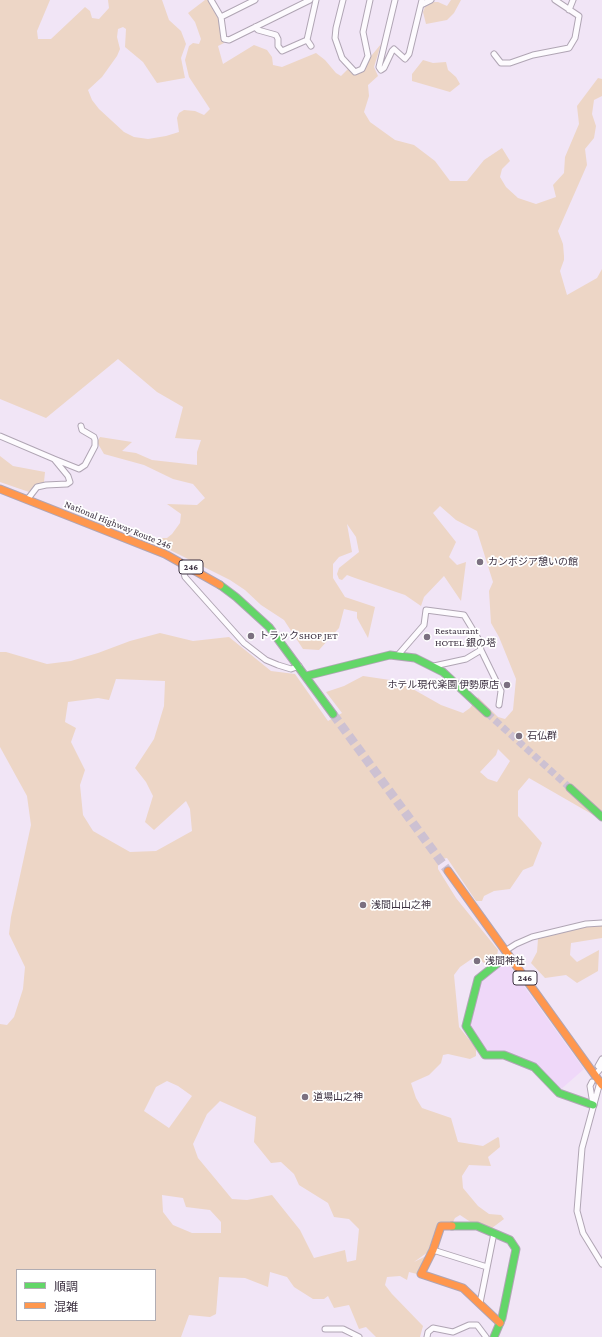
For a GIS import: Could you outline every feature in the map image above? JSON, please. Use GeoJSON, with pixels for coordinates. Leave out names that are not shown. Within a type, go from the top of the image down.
{"type":"FeatureCollection","features":[{"type":"Feature","properties":{"kind":"main road","name":"National Highway Route 246"},"geometry":{"type":"LineString","coordinates":[[0,489],[180,561],[210,578],[246,604],[269,627],[333,714]]}},
{"type":"Feature","properties":{"kind":"main road"},"geometry":{"type":"LineString","coordinates":[[306,676],[380,657],[398,655],[419,659],[434,666],[452,679],[487,712]]}},
{"type":"Feature","properties":{"kind":"main road"},"geometry":{"type":"LineString","coordinates":[[570,788],[602,817]]}},
{"type":"Feature","properties":{"kind":"main road","name":"246"},"geometry":{"type":"LineString","coordinates":[[448,871],[594,1078],[601,1083]]}},
{"type":"Feature","properties":{"kind":"main road"},"geometry":{"type":"LineString","coordinates":[[506,953],[478,979],[466,1026],[485,1055],[504,1055],[534,1066],[559,1093],[593,1105]]}},
{"type":"Feature","properties":{"kind":"main road"},"geometry":{"type":"LineString","coordinates":[[494,1337],[500,1323],[516,1249],[510,1240],[477,1226],[441,1226],[433,1250],[421,1274],[463,1288],[500,1323]]}},
{"type":"Feature","properties":{"kind":"street"},"geometry":{"type":"LineString","coordinates":[[211,0],[221,17],[224,39],[229,40],[310,0]]}},
{"type":"Feature","properties":{"kind":"street"},"geometry":{"type":"LineString","coordinates":[[221,17],[255,0]]}},
{"type":"Feature","properties":{"kind":"street"},"geometry":{"type":"LineString","coordinates":[[307,40],[316,0]]}},
{"type":"Feature","properties":{"kind":"street"},"geometry":{"type":"LineString","coordinates":[[343,0],[335,38],[342,58],[355,72],[362,69],[368,56],[363,32],[370,0]]}},
{"type":"Feature","properties":{"kind":"street"},"geometry":{"type":"LineString","coordinates":[[396,0],[379,67],[381,70],[394,49],[406,59],[409,54],[421,2],[431,0]]}},
{"type":"Feature","properties":{"kind":"street"},"geometry":{"type":"LineString","coordinates":[[494,54],[501,63],[510,63],[533,55],[557,52],[569,48],[574,41],[579,20],[578,16],[555,0]]}},
{"type":"Feature","properties":{"kind":"street"},"geometry":{"type":"LineString","coordinates":[[570,10],[573,0]]}},
{"type":"Feature","properties":{"kind":"street"},"geometry":{"type":"LineString","coordinates":[[255,27],[258,30],[276,35],[278,39],[278,46],[282,51],[307,40]]}},
{"type":"Feature","properties":{"kind":"street"},"geometry":{"type":"LineString","coordinates":[[307,40],[312,46]]}},
{"type":"Feature","properties":{"kind":"street"},"geometry":{"type":"LineString","coordinates":[[0,436],[79,469],[86,465],[95,446],[94,437],[82,430],[81,426]]}},
{"type":"Feature","properties":{"kind":"street"},"geometry":{"type":"LineString","coordinates":[[27,500],[37,488],[46,485],[67,484],[70,482],[68,476],[54,459]]}},
{"type":"Feature","properties":{"kind":"street"},"geometry":{"type":"LineString","coordinates":[[180,561],[185,577],[244,643],[266,660],[291,669],[299,666]]}},
{"type":"Feature","properties":{"kind":"street"},"geometry":{"type":"LineString","coordinates":[[398,655],[424,625],[426,610],[464,615],[479,640],[481,650],[501,691],[499,705]]}},
{"type":"Feature","properties":{"kind":"street"},"geometry":{"type":"LineString","coordinates":[[434,666],[466,659],[481,650]]}},
{"type":"Feature","properties":{"kind":"street"},"geometry":{"type":"LineString","coordinates":[[506,953],[516,944],[532,937],[586,924],[602,922]]}},
{"type":"Feature","properties":{"kind":"street"},"geometry":{"type":"LineString","coordinates":[[593,1105],[590,1086],[602,1059]]}},
{"type":"Feature","properties":{"kind":"street"},"geometry":{"type":"LineString","coordinates":[[601,1083],[593,1105],[582,1148],[577,1212],[583,1233],[602,1264]]}},
{"type":"Feature","properties":{"kind":"street"},"geometry":{"type":"LineString","coordinates":[[480,1303],[494,1234]]}},
{"type":"Feature","properties":{"kind":"street"},"geometry":{"type":"LineString","coordinates":[[433,1250],[487,1267]]}},
{"type":"Feature","properties":{"kind":"street"},"geometry":{"type":"LineString","coordinates":[[427,1337],[428,1332],[433,1328],[453,1332],[474,1324],[477,1325],[486,1337]]}},
{"type":"Feature","properties":{"kind":"street"},"geometry":{"type":"LineString","coordinates":[[325,1328],[343,1329],[355,1333],[360,1337]]}},
{"type":"Feature","properties":{"kind":"shaded area"},"geometry":{"type":"Polygon","coordinates":[[[0,0],[50,0],[37,31],[38,39],[51,39],[85,7],[90,11],[92,18],[99,19],[109,8],[108,0],[162,0],[169,20],[181,31],[186,44],[181,58],[185,78],[157,83],[143,62],[125,47],[126,29],[123,27],[118,29],[117,37],[120,49],[117,56],[102,77],[88,90],[92,100],[99,109],[124,132],[134,137],[148,139],[179,132],[177,118],[179,113],[184,110],[195,111],[204,115],[210,109],[189,77],[185,60],[189,46],[193,43],[199,44],[201,39],[195,22],[188,13],[205,0],[208,0],[219,20],[224,43],[218,46],[223,64],[254,45],[267,50],[272,57],[273,65],[282,67],[316,53],[341,76],[349,68],[358,72],[381,44],[374,67],[378,76],[368,85],[369,96],[364,112],[370,122],[395,140],[414,145],[435,161],[450,181],[467,181],[484,160],[502,148],[510,161],[502,169],[500,177],[506,187],[518,198],[536,204],[556,197],[553,185],[564,173],[565,157],[579,124],[577,106],[598,78],[602,79],[602,96],[594,100],[592,114],[596,126],[594,138],[585,149],[587,165],[558,231],[563,244],[564,256],[560,271],[567,295],[597,278],[602,269],[602,820],[529,778],[518,791],[518,816],[542,843],[533,866],[523,870],[510,889],[494,891],[484,896],[482,901],[476,901],[447,858],[438,860],[438,869],[456,898],[498,950],[497,956],[493,962],[484,963],[476,956],[460,967],[454,975],[459,1027],[476,1048],[476,1056],[470,1059],[448,1054],[443,1055],[441,1063],[429,1075],[411,1083],[416,1098],[422,1108],[451,1118],[458,1142],[483,1146],[498,1137],[499,1138],[500,1147],[488,1157],[491,1166],[469,1165],[462,1176],[463,1188],[478,1206],[489,1214],[501,1215],[504,1219],[492,1228],[472,1223],[460,1215],[455,1218],[452,1224],[440,1224],[434,1233],[428,1252],[414,1262],[428,1255],[417,1274],[409,1272],[407,1280],[400,1276],[387,1277],[385,1285],[423,1326],[420,1337],[376,1337],[366,1327],[359,1329],[349,1305],[334,1308],[328,1296],[324,1299],[313,1299],[294,1287],[287,1277],[270,1272],[268,1287],[245,1278],[219,1277],[216,1314],[210,1317],[189,1315],[181,1337],[0,1337],[0,1024],[7,1025],[14,1017],[23,989],[25,967],[9,934],[11,917],[31,825],[27,796],[0,747],[0,652],[6,652],[47,664],[71,661],[130,641],[160,633],[193,641],[229,637],[271,671],[295,674],[328,721],[342,713],[326,692],[344,686],[363,676],[390,680],[411,688],[441,705],[463,713],[470,708],[478,697],[498,717],[505,719],[513,710],[516,679],[499,637],[491,623],[489,591],[493,582],[477,531],[456,520],[440,506],[433,513],[456,542],[449,557],[457,565],[466,562],[461,601],[444,576],[424,597],[421,606],[405,595],[347,575],[342,580],[339,579],[337,574],[339,568],[359,552],[356,537],[347,524],[352,552],[339,557],[333,564],[333,578],[345,597],[375,607],[368,638],[357,618],[357,612],[344,609],[339,628],[319,650],[303,649],[284,620],[261,605],[245,590],[230,580],[158,544],[160,538],[167,538],[180,523],[181,514],[167,504],[197,505],[205,498],[193,484],[173,479],[144,465],[104,454],[97,442],[100,437],[132,442],[122,451],[136,453],[152,460],[197,465],[197,452],[201,440],[175,438],[183,407],[157,392],[118,359],[46,418],[0,399],[0,0]],[[116,679],[109,700],[98,698],[68,702],[65,722],[76,728],[71,742],[85,770],[80,785],[83,815],[93,831],[130,852],[156,851],[192,831],[190,809],[186,801],[154,830],[145,822],[153,796],[146,782],[135,768],[154,739],[164,706],[165,681],[116,679]],[[498,749],[496,755],[480,772],[488,779],[497,782],[510,761],[498,749]],[[167,1081],[156,1087],[144,1111],[169,1128],[192,1096],[178,1086],[167,1081]],[[220,1101],[207,1114],[193,1144],[198,1158],[232,1199],[247,1200],[272,1195],[300,1230],[314,1258],[345,1250],[347,1262],[356,1260],[359,1229],[349,1219],[334,1217],[328,1203],[299,1185],[294,1174],[281,1162],[271,1163],[254,1142],[256,1117],[220,1101]],[[162,1195],[163,1212],[173,1225],[192,1233],[221,1233],[221,1222],[210,1210],[186,1207],[183,1198],[162,1195]]]}},
{"type":"Feature","properties":{"kind":"shaded area"},"geometry":{"type":"Polygon","coordinates":[[[451,0],[461,0],[454,13],[447,20],[426,24],[423,12],[425,7],[434,2],[447,6],[451,0]]]}},
{"type":"Feature","properties":{"kind":"shaded area"},"geometry":{"type":"Polygon","coordinates":[[[423,60],[433,63],[446,62],[448,70],[456,77],[460,84],[450,92],[412,81],[412,74],[423,60]]]}},
{"type":"Feature","properties":{"kind":"shaded area"},"geometry":{"type":"Polygon","coordinates":[[[0,456],[13,466],[45,472],[44,482],[33,487],[29,492],[0,482],[0,456]]]}},
{"type":"Feature","properties":{"kind":"shaded area"},"geometry":{"type":"Polygon","coordinates":[[[602,925],[602,938],[571,943],[570,955],[577,962],[599,950],[598,971],[577,983],[566,975],[545,978],[531,963],[537,952],[538,939],[576,928],[602,925]]]}},
{"type":"Feature","properties":{"kind":"shaded area"},"geometry":{"type":"Polygon","coordinates":[[[505,960],[584,1069],[559,1091],[535,1065],[486,1052],[468,1026],[479,981],[505,960]]]}},
{"type":"Feature","properties":{"kind":"tunnel"},"geometry":{"type":"LineString","coordinates":[[487,713],[570,788]]}},
{"type":"Feature","properties":{"kind":"tunnel"},"geometry":{"type":"LineString","coordinates":[[333,714],[448,871]]}},
{"type":"Feature","properties":{"kind":"traffic: fast"},"geometry":{"type":"LineString","coordinates":[[220,585],[236,597],[269,627],[333,714]]}},
{"type":"Feature","properties":{"kind":"traffic: fast"},"geometry":{"type":"LineString","coordinates":[[306,676],[390,655],[415,658],[443,672],[487,713]]}},
{"type":"Feature","properties":{"kind":"traffic: fast"},"geometry":{"type":"LineString","coordinates":[[570,788],[602,817]]}},
{"type":"Feature","properties":{"kind":"traffic: fast"},"geometry":{"type":"LineString","coordinates":[[508,955],[478,979],[466,1026],[485,1055],[504,1055],[534,1067],[559,1093],[593,1105]]}},
{"type":"Feature","properties":{"kind":"traffic: fast"},"geometry":{"type":"LineString","coordinates":[[452,1226],[477,1226],[510,1240],[516,1249],[502,1318],[494,1337]]}},
{"type":"Feature","properties":{"kind":"traffic: slow"},"geometry":{"type":"LineString","coordinates":[[0,489],[165,554],[220,585]]}},
{"type":"Feature","properties":{"kind":"traffic: slow"},"geometry":{"type":"LineString","coordinates":[[448,871],[602,1085]]}},
{"type":"Feature","properties":{"kind":"traffic: slow"},"geometry":{"type":"LineString","coordinates":[[452,1226],[441,1226],[433,1250],[421,1274],[463,1288],[500,1323]]}},
{"type":"Feature","properties":{"kind":"place","name":"カンボジア憩いの館"},"geometry":{"type":"Point","coordinates":[480,562]}},
{"type":"Feature","properties":{"kind":"place","name":"トラックSHOP JET"},"geometry":{"type":"Point","coordinates":[251,636]}},
{"type":"Feature","properties":{"kind":"place","name":"Restaurant HOTEL 銀の塔"},"geometry":{"type":"Point","coordinates":[427,637]}},
{"type":"Feature","properties":{"kind":"place","name":"ホテル現代楽園 伊勢原店"},"geometry":{"type":"Point","coordinates":[507,685]}},
{"type":"Feature","properties":{"kind":"place","name":"石仏群"},"geometry":{"type":"Point","coordinates":[519,736]}},
{"type":"Feature","properties":{"kind":"place","name":"浅間山山之神"},"geometry":{"type":"Point","coordinates":[363,905]}},
{"type":"Feature","properties":{"kind":"place","name":"浅間神社"},"geometry":{"type":"Point","coordinates":[477,961]}},
{"type":"Feature","properties":{"kind":"place","name":"道場山之神"},"geometry":{"type":"Point","coordinates":[305,1097]}}]}
